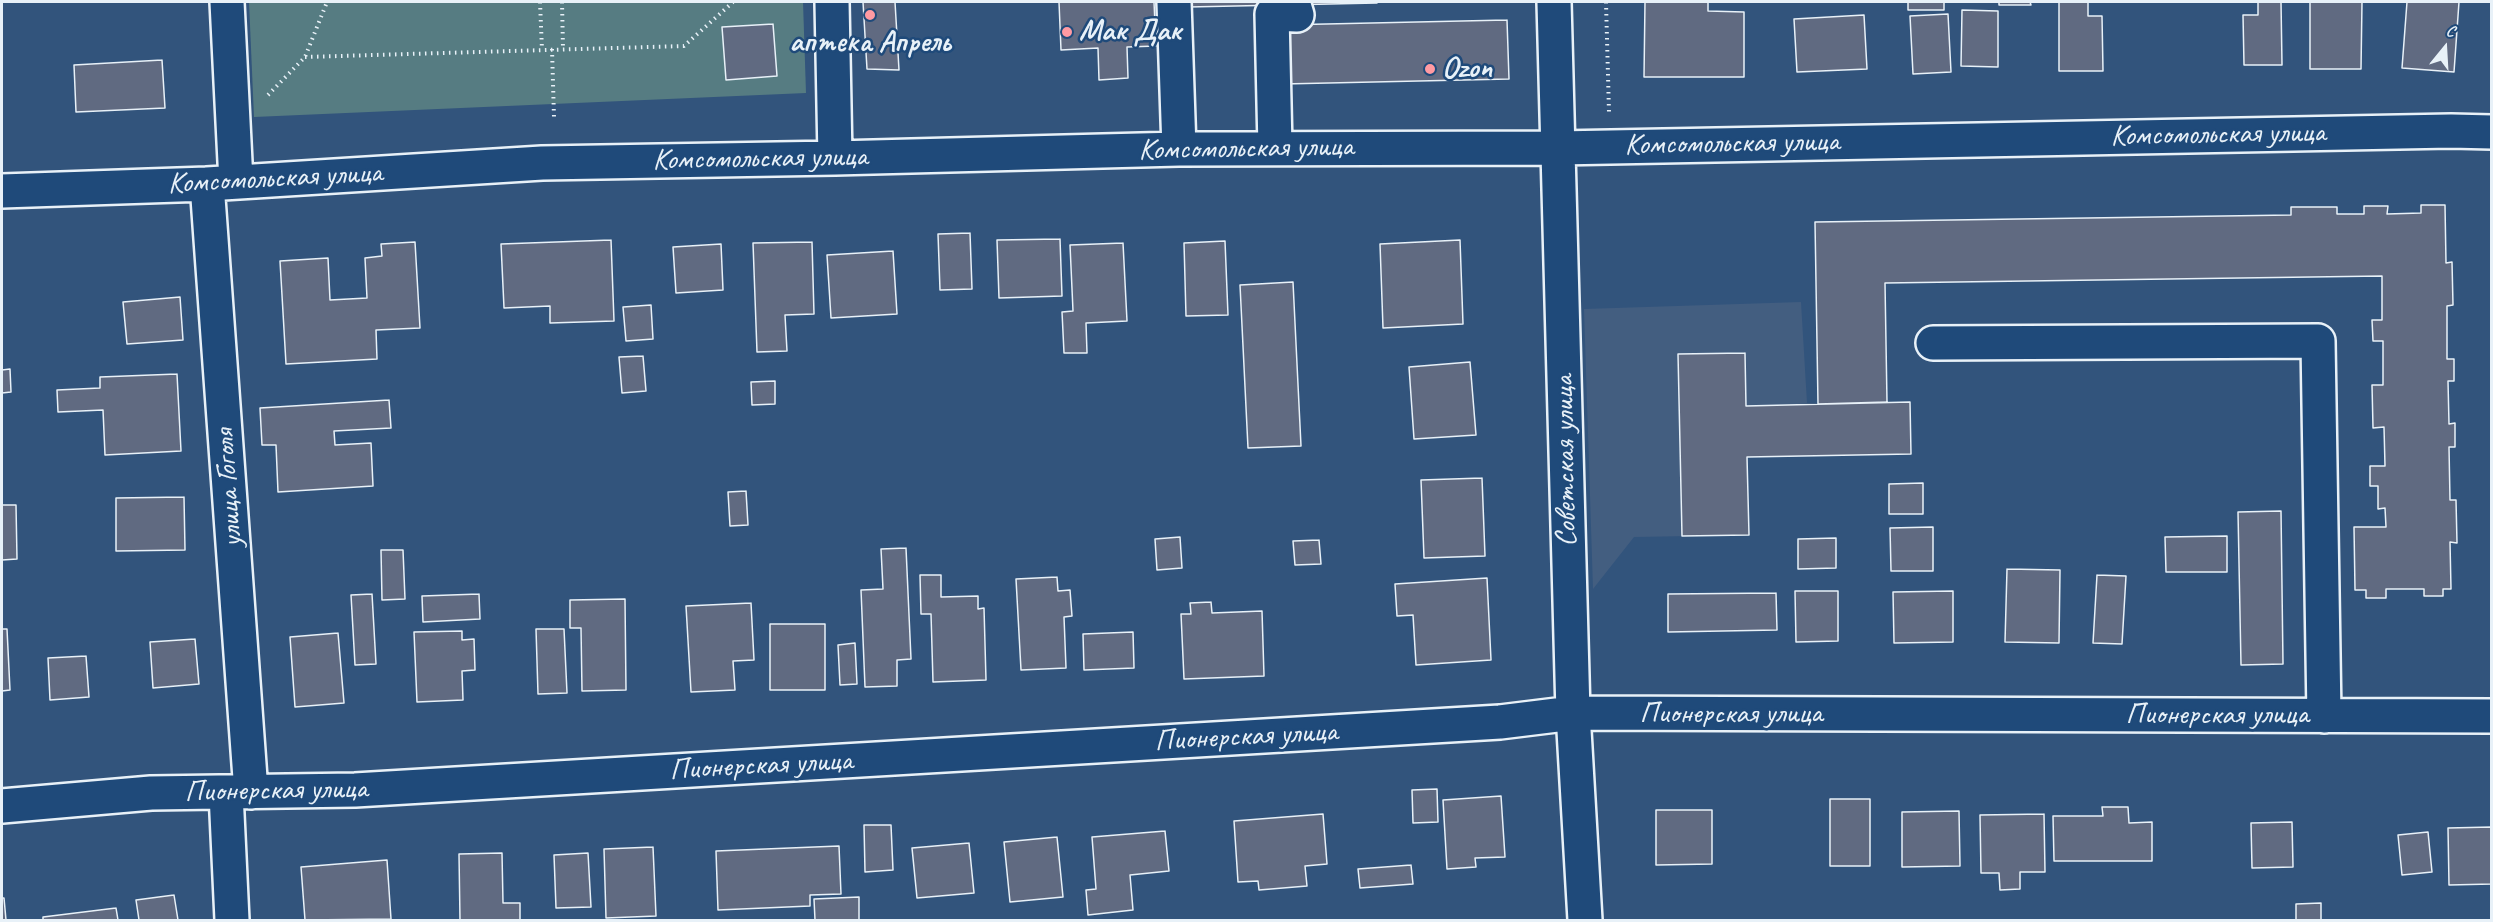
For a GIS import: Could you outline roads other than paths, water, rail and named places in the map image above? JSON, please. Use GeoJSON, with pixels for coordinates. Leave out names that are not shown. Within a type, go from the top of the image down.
{"type":"FeatureCollection","features":[{"type":"Feature","properties":{"kind":"street","name":"улица Гоголя"},"geometry":{"type":"LineString","coordinates":[[226,2],[232,128],[222,183],[238,792],[232,921]]}},
{"type":"Feature","properties":{"kind":"street"},"geometry":{"type":"LineString","coordinates":[[832,2],[835,158]]}},
{"type":"Feature","properties":{"kind":"street"},"geometry":{"type":"LineString","coordinates":[[1174,2],[1179,149]]}},
{"type":"Feature","properties":{"kind":"street","name":"Советская улица"},"geometry":{"type":"LineString","coordinates":[[1554,2],[1573,713],[1585,921]]}},
{"type":"Feature","properties":{"kind":"street"},"geometry":{"type":"LineString","coordinates":[[1275,148],[1272,14],[1297,15],[1294,5]]}},
{"type":"Feature","properties":{"kind":"street","name":"Комсомольская улица"},"geometry":{"type":"LineString","coordinates":[[2,191],[222,183],[542,163],[1179,149],[1558,148],[2427,131],[2492,132]]}},
{"type":"Feature","properties":{"kind":"street"},"geometry":{"type":"LineString","coordinates":[[1933,343],[2318,341],[2324,716]]}},
{"type":"Feature","properties":{"kind":"street","name":"Пионерская улица"},"geometry":{"type":"LineString","coordinates":[[2,806],[151,793],[367,789],[1500,722],[1573,713],[2492,716]]}},
{"type":"Feature","properties":{"kind":"place","name":"аптека Апрель"},"geometry":{"type":"Point","coordinates":[870,15]}},
{"type":"Feature","properties":{"kind":"place","name":"Мак Дак"},"geometry":{"type":"Point","coordinates":[1067,32]}},
{"type":"Feature","properties":{"kind":"place","name":"Ozon"},"geometry":{"type":"Point","coordinates":[1430,69]}}]}
